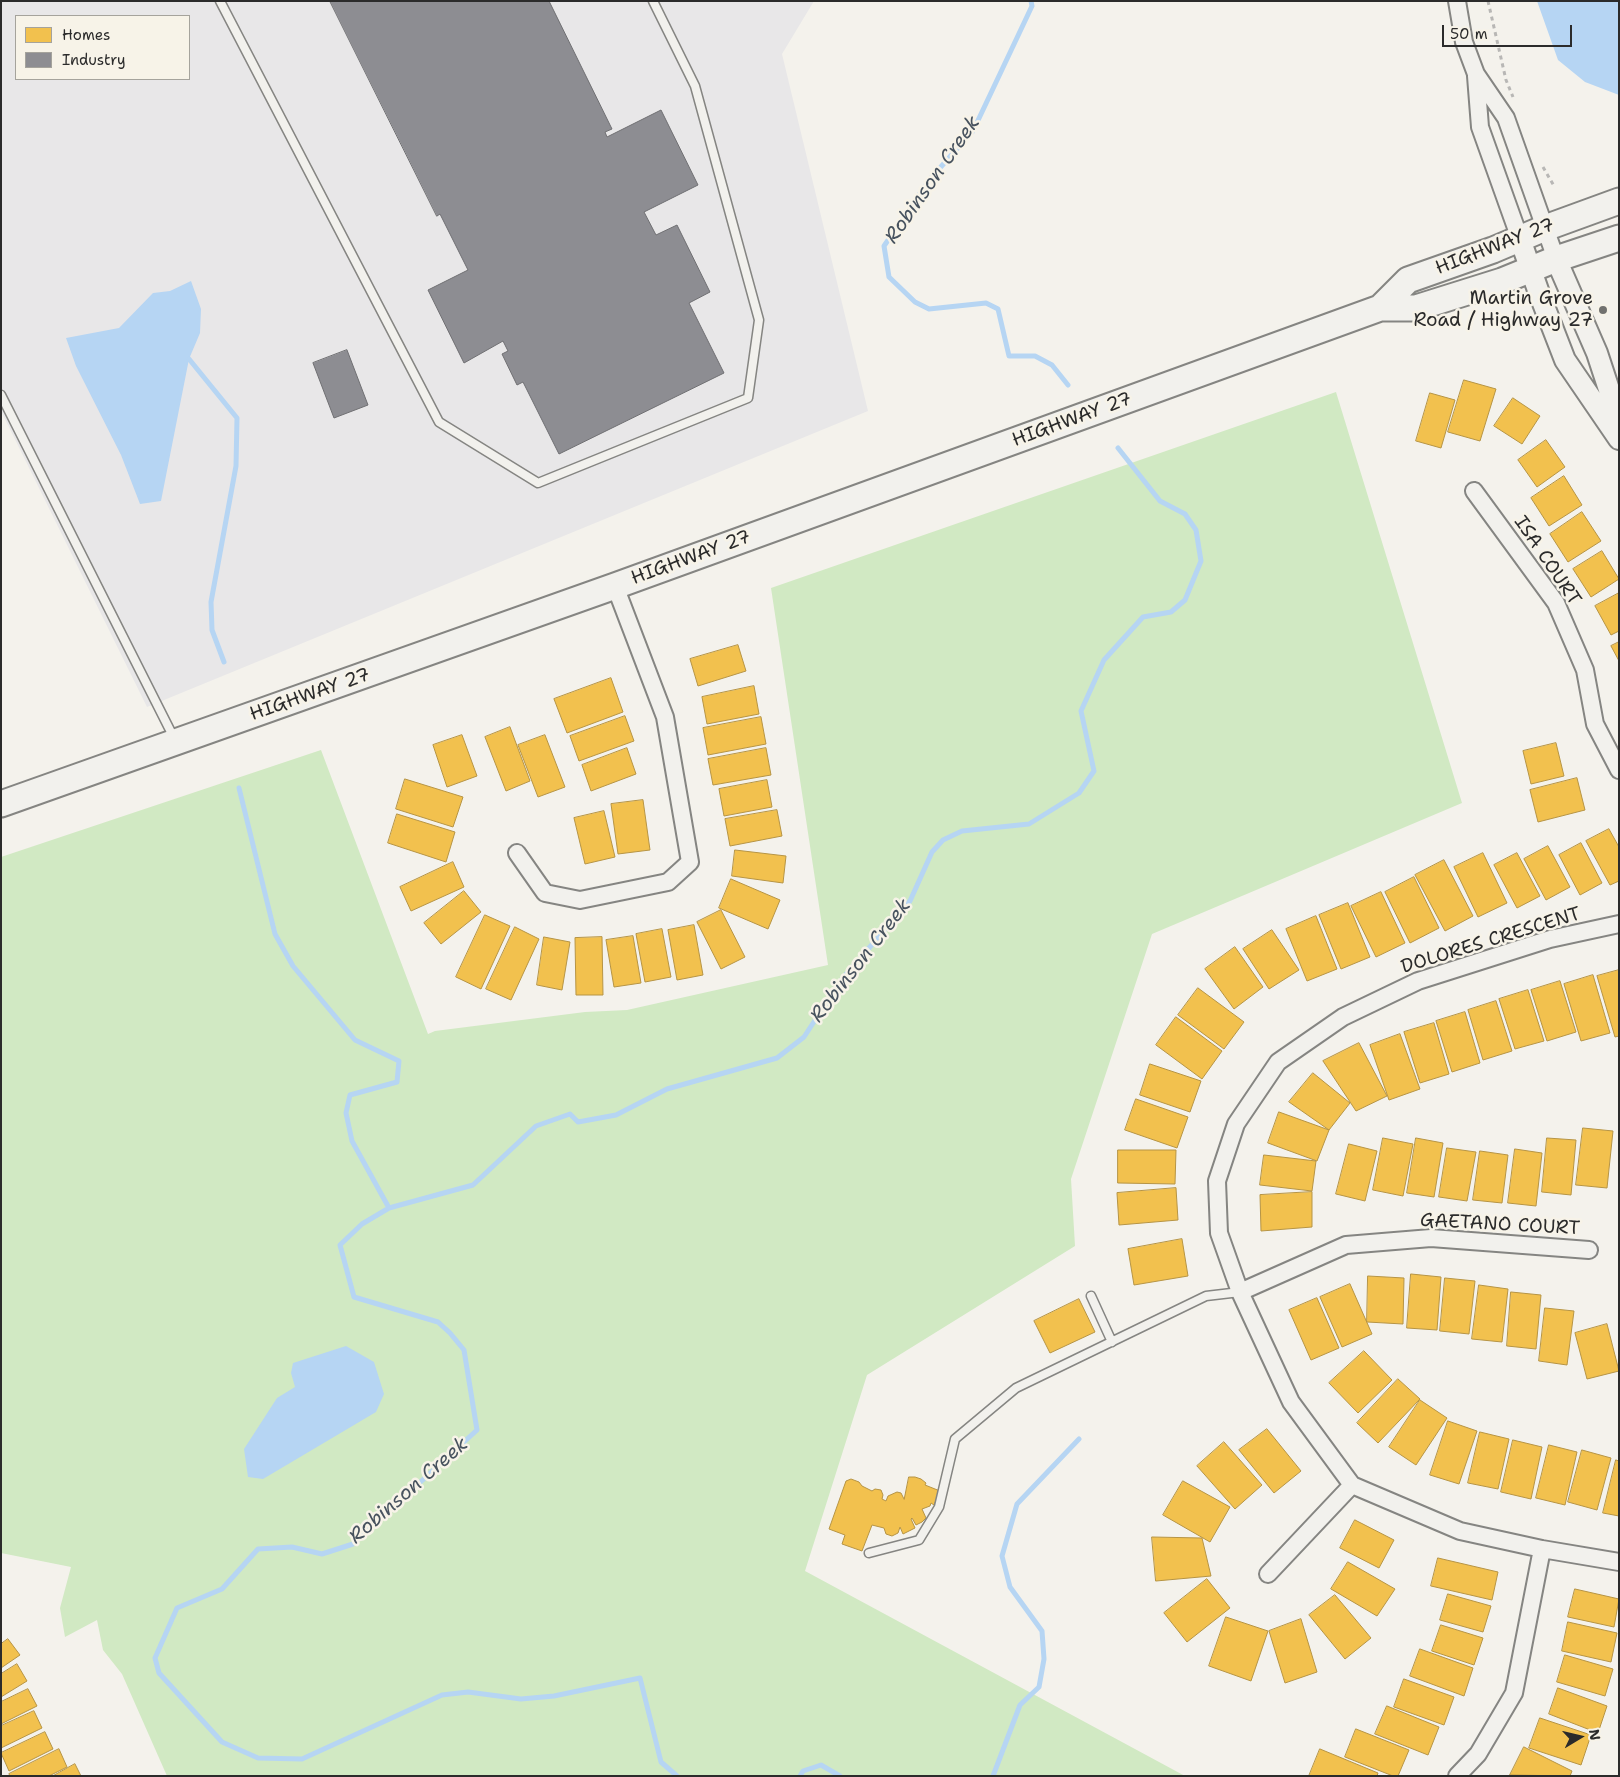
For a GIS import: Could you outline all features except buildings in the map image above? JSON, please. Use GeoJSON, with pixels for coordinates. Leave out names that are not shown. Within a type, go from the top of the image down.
{"type":"FeatureCollection","features":[{"type":"Feature","properties":{"kind":"main road","name":"HIGHWAY 27"},"geometry":{"type":"LineString","coordinates":[[1380,308],[1408,280],[1493,250],[1545,228],[1619,201]]}},
{"type":"Feature","properties":{"kind":"main road","name":"HIGHWAY 27"},"geometry":{"type":"LineString","coordinates":[[1,804],[615,586],[1380,308],[1416,308],[1502,281],[1556,259],[1619,238]]}},
{"type":"Feature","properties":{"kind":"street"},"geometry":{"type":"LineString","coordinates":[[1457,1],[1464,42],[1476,74],[1506,118],[1556,259],[1597,353],[1619,420]]}},
{"type":"Feature","properties":{"kind":"street"},"geometry":{"type":"LineString","coordinates":[[1476,74],[1480,126],[1530,270],[1565,360],[1619,439]]}},
{"type":"Feature","properties":{"kind":"street","name":"ISA COURT"},"geometry":{"type":"LineString","coordinates":[[1474,491],[1556,603],[1585,670],[1595,724],[1619,770]]}},
{"type":"Feature","properties":{"kind":"street"},"geometry":{"type":"LineString","coordinates":[[517,853],[545,893],[580,900],[668,882],[690,862],[665,717],[615,586]]}},
{"type":"Feature","properties":{"kind":"street","name":"DOLORES CRESCENT"},"geometry":{"type":"LineString","coordinates":[[1352,1485],[1291,1402],[1240,1292],[1219,1233],[1217,1181],[1236,1124],[1278,1062],[1343,1017],[1418,981],[1550,939],[1619,924]]}},
{"type":"Feature","properties":{"kind":"street","name":"GAETANO COURT"},"geometry":{"type":"LineString","coordinates":[[1240,1292],[1346,1244],[1431,1238],[1589,1250]]}},
{"type":"Feature","properties":{"kind":"street"},"geometry":{"type":"LineString","coordinates":[[1268,1574],[1352,1485],[1460,1531],[1542,1549],[1619,1562]]}},
{"type":"Feature","properties":{"kind":"street"},"geometry":{"type":"LineString","coordinates":[[1457,1776],[1478,1754],[1514,1693],[1542,1549]]}},
{"type":"Feature","properties":{"kind":"lane"},"geometry":{"type":"LineString","coordinates":[[220,1],[439,422],[538,483],[748,398],[759,320],[695,86],[653,1]]}},
{"type":"Feature","properties":{"kind":"lane"},"geometry":{"type":"LineString","coordinates":[[1,395],[176,742]]}},
{"type":"Feature","properties":{"kind":"lane"},"geometry":{"type":"LineString","coordinates":[[869,1554],[919,1540],[939,1508],[955,1439],[1016,1388],[1206,1296],[1240,1292]]}},
{"type":"Feature","properties":{"kind":"lane"},"geometry":{"type":"LineString","coordinates":[[1091,1296],[1112,1342]]}},
{"type":"Feature","properties":{"kind":"path"},"geometry":{"type":"LineString","coordinates":[[1488,1],[1506,80],[1514,98]]}},
{"type":"Feature","properties":{"kind":"path"},"geometry":{"type":"LineString","coordinates":[[1540,161],[1554,186]]}},
{"type":"Feature","properties":{"kind":"shaded area"},"geometry":{"type":"Polygon","coordinates":[[[1,1],[814,1],[782,54],[868,411],[147,707],[1,411],[1,1]]]}},
{"type":"Feature","properties":{"kind":"green space"},"geometry":{"type":"Polygon","coordinates":[[[1336,392],[1462,803],[1152,934],[1071,1179],[1075,1246],[867,1375],[805,1571],[1185,1776],[167,1776],[122,1674],[103,1650],[97,1620],[65,1637],[60,1608],[71,1567],[1,1553],[1,857],[321,750],[428,1034],[435,1031],[585,1012],[627,1010],[828,965],[771,588],[1336,392]]]}},
{"type":"Feature","properties":{"kind":"water"},"geometry":{"type":"Polygon","coordinates":[[[1537,1],[1619,1],[1619,95],[1585,82],[1558,60],[1537,1]]]}},
{"type":"Feature","properties":{"kind":"water"},"geometry":{"type":"Polygon","coordinates":[[[191,281],[201,309],[200,333],[189,359],[161,501],[140,504],[121,455],[76,366],[66,338],[119,328],[153,293],[170,291],[191,281]]]}},
{"type":"Feature","properties":{"kind":"water"},"geometry":{"type":"Polygon","coordinates":[[[346,1346],[374,1362],[384,1394],[376,1412],[263,1479],[248,1477],[244,1449],[277,1398],[295,1387],[291,1373],[293,1363],[346,1346]]]}},
{"type":"Feature","properties":{"kind":"waterway","name":"Robinson Creek"},"geometry":{"type":"LineString","coordinates":[[1031,1],[1032,6],[973,131],[930,179],[884,246],[889,277],[915,302],[929,309],[986,303],[998,309],[1009,356],[1035,356],[1052,365],[1068,385]]}},
{"type":"Feature","properties":{"kind":"waterway"},"geometry":{"type":"LineString","coordinates":[[189,359],[237,418],[236,466],[211,602],[212,630],[224,662]]}},
{"type":"Feature","properties":{"kind":"waterway","name":"Robinson Creek"},"geometry":{"type":"LineString","coordinates":[[677,1776],[661,1762],[640,1678],[554,1696],[521,1699],[468,1692],[442,1695],[302,1759],[258,1758],[222,1742],[159,1673],[155,1658],[177,1608],[222,1589],[258,1549],[292,1547],[322,1554],[353,1544],[477,1430],[464,1350],[450,1333],[438,1322],[354,1297],[340,1245],[362,1224],[389,1208],[473,1185],[536,1126],[570,1114],[578,1122],[616,1115],[667,1089],[777,1058],[804,1037],[842,979],[910,901],[932,852],[943,840],[962,831],[1029,824],[1079,793],[1094,771],[1081,711],[1104,660],[1143,617],[1171,612],[1185,600],[1201,561],[1196,530],[1185,514],[1160,501],[1118,448]]}},
{"type":"Feature","properties":{"kind":"waterway"},"geometry":{"type":"LineString","coordinates":[[239,788],[275,934],[293,966],[355,1040],[399,1061],[397,1082],[350,1095],[346,1113],[352,1141],[389,1208]]}},
{"type":"Feature","properties":{"kind":"waterway"},"geometry":{"type":"LineString","coordinates":[[993,1776],[1020,1705],[1039,1687],[1044,1659],[1042,1631],[1010,1587],[1002,1556],[1017,1504],[1079,1439]]}},
{"type":"Feature","properties":{"kind":"waterway","name":"Robinson Creek"},"geometry":{"type":"LineString","coordinates":[[800,1776],[803,1771],[821,1765],[840,1776]]}},
{"type":"Feature","properties":{"kind":"place","name":"Martin Grove Road / Highway 27"},"geometry":{"type":"Point","coordinates":[1603,310]}}]}
